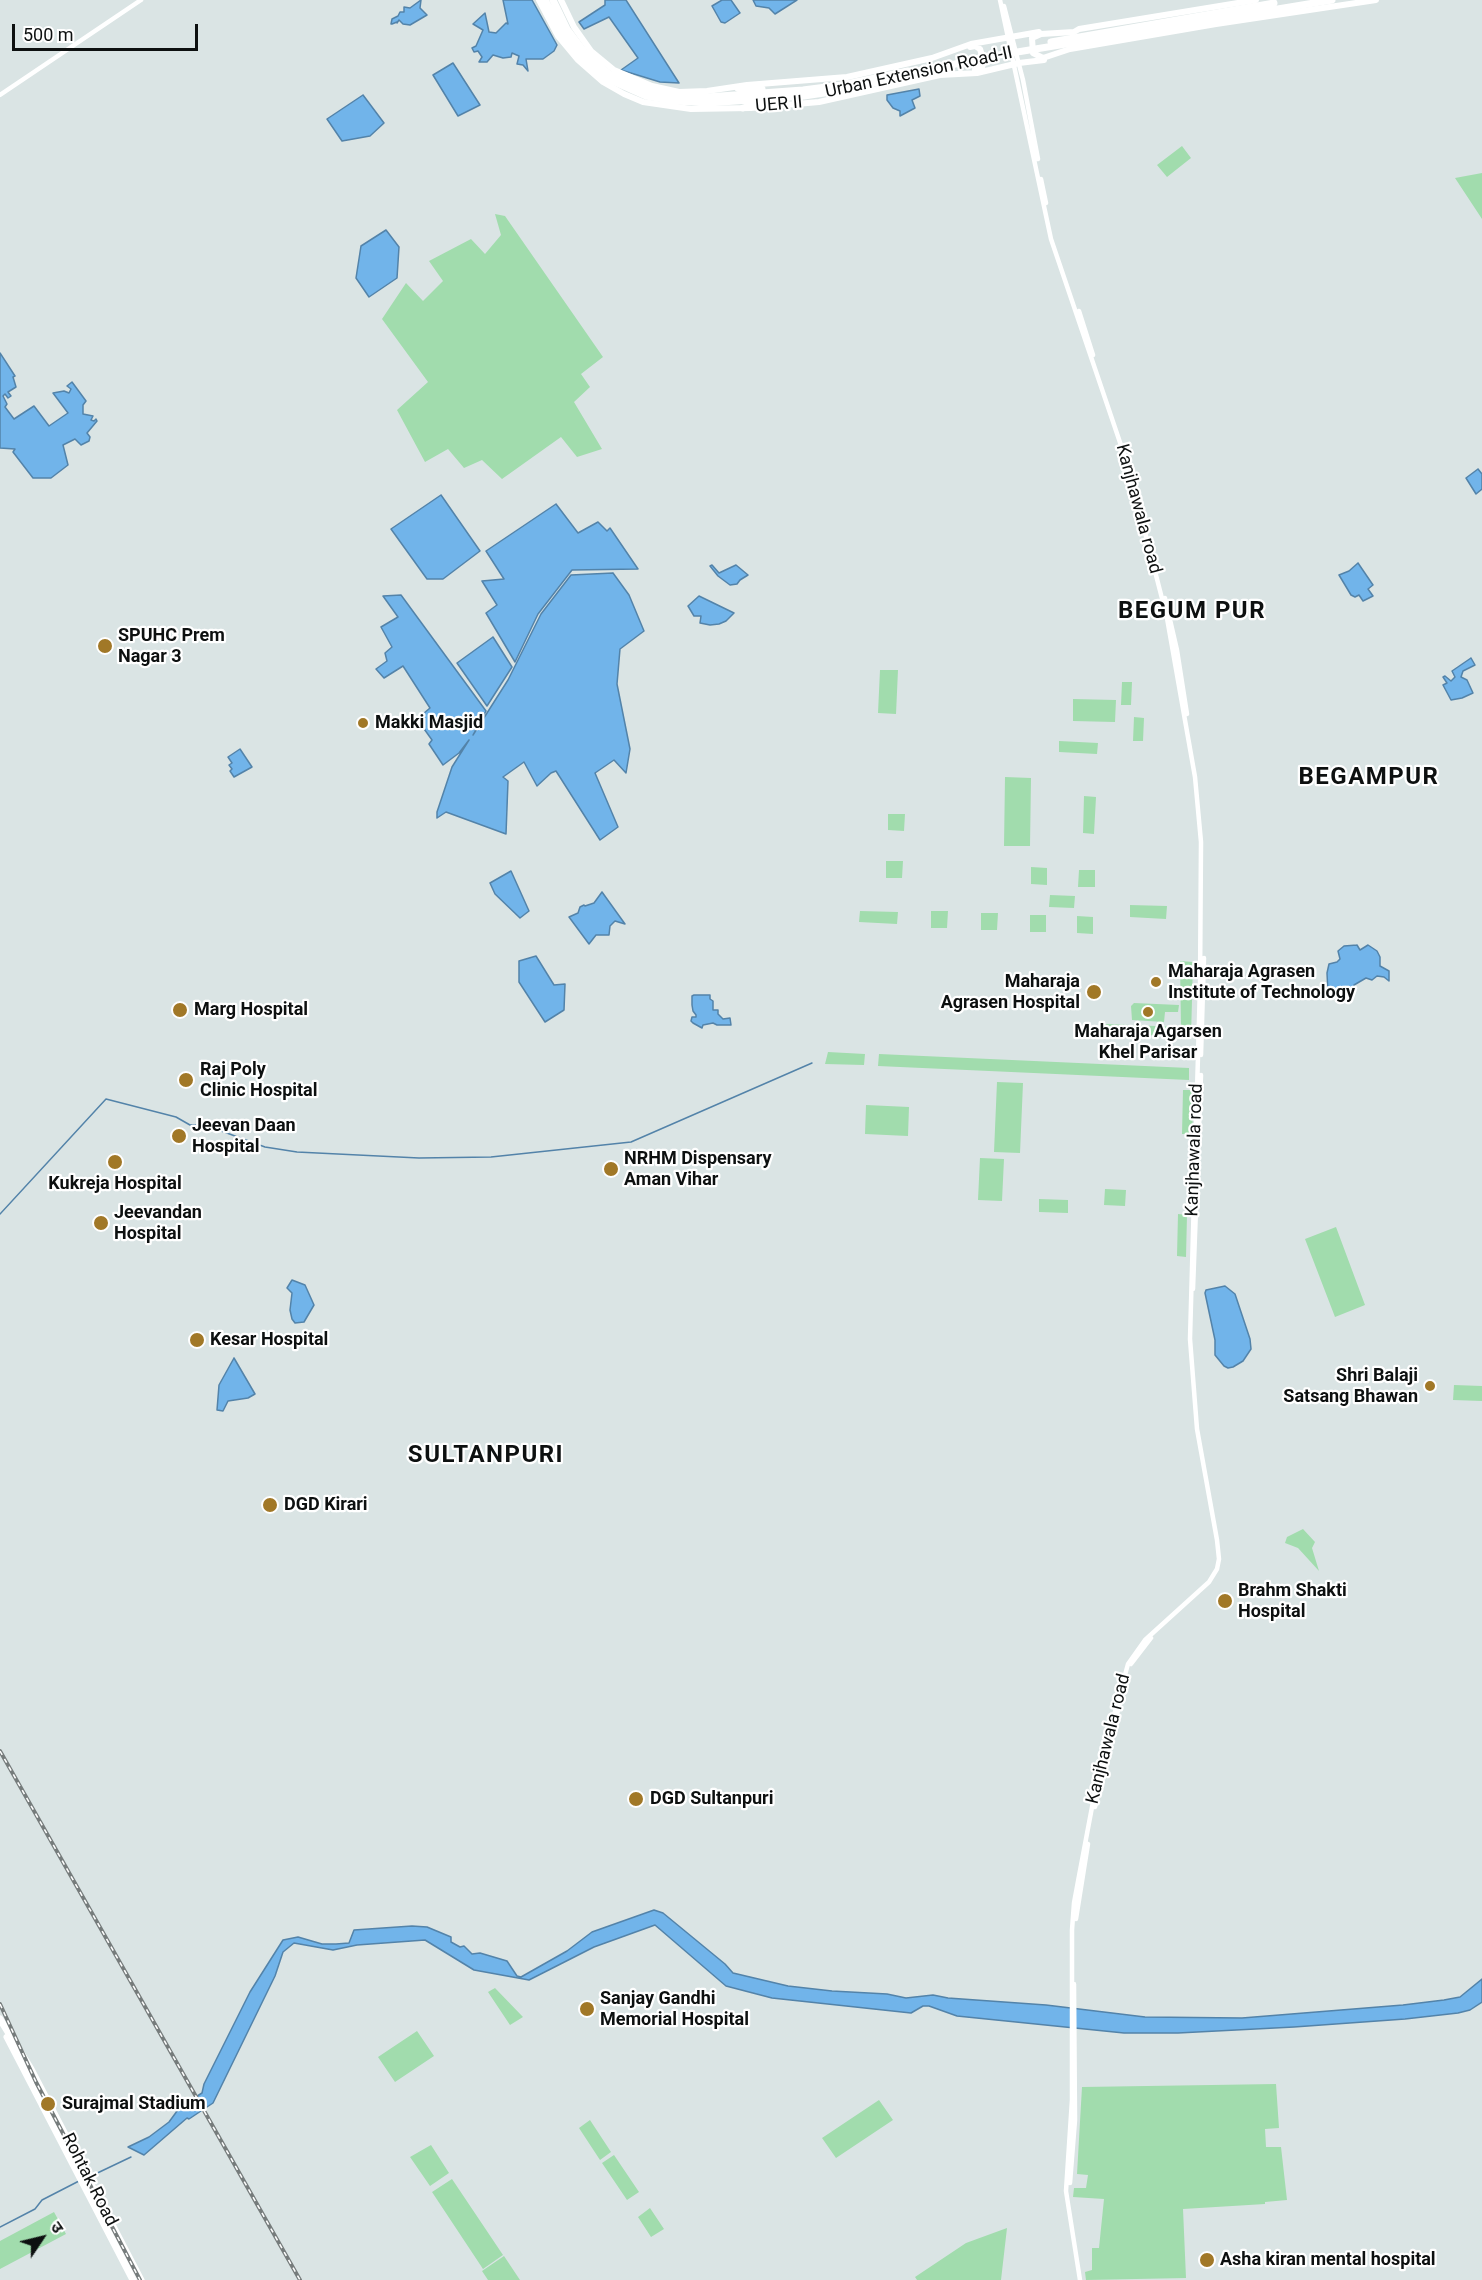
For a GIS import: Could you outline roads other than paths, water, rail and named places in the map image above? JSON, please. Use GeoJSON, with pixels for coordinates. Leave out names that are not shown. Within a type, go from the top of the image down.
{"type":"FeatureCollection","features":[{"type":"Feature","properties":{"kind":"highway","name":"Urban Extension Road-II"},"geometry":{"type":"LineString","coordinates":[[545,0],[561,33],[582,58],[606,78],[646,96],[678,97],[803,93],[861,84],[981,54],[1329,0]]}},
{"type":"Feature","properties":{"kind":"highway","name":"Urban Extension Road-II"},"geometry":{"type":"LineString","coordinates":[[553,0],[567,29],[586,54],[609,74],[649,91],[678,97]]}},
{"type":"Feature","properties":{"kind":"highway","name":"Urban Extension Road-II"},"geometry":{"type":"LineString","coordinates":[[1133,30],[1298,0]]}},
{"type":"Feature","properties":{"kind":"highway"},"geometry":{"type":"LineString","coordinates":[[738,88],[795,87],[803,93],[793,100],[752,104],[743,108]]}},
{"type":"Feature","properties":{"kind":"highway","name":"Rohtak Road"},"geometry":{"type":"LineString","coordinates":[[0,2023],[31,2069],[133,2280]]}},
{"type":"Feature","properties":{"kind":"highway","name":"Rohtak Road"},"geometry":{"type":"LineString","coordinates":[[90,2191],[141,2280]]}},
{"type":"Feature","properties":{"kind":"main road"},"geometry":{"type":"LineString","coordinates":[[0,95],[141,0]]}},
{"type":"Feature","properties":{"kind":"main road","name":"UER II"},"geometry":{"type":"LineString","coordinates":[[538,0],[558,36],[578,60],[603,82],[624,94],[654,104],[691,109],[743,108],[819,102],[940,75],[977,73],[1016,64],[1040,62],[1078,49]]}},
{"type":"Feature","properties":{"kind":"main road","name":"UER II"},"geometry":{"type":"LineString","coordinates":[[561,0],[574,27],[591,51],[614,70],[678,97],[747,85],[847,77],[932,58],[971,44],[1035,32],[1079,29]]}},
{"type":"Feature","properties":{"kind":"main road","name":"Kanjhawala road"},"geometry":{"type":"LineString","coordinates":[[1001,0],[1052,233],[1131,465],[1170,618],[1202,814],[1204,984],[1192,1340],[1199,1423],[1216,1516],[1221,1558],[1220,1569],[1212,1584],[1145,1644],[1132,1662],[1104,1766],[1077,1904],[1074,1981],[1075,2120],[1069,2174],[1070,2203],[1082,2280]]}},
{"type":"Feature","properties":{"kind":"main road"},"geometry":{"type":"LineString","coordinates":[[1256,0],[1079,29],[1074,32],[1041,34],[1034,36],[1031,42],[1033,53],[1042,58],[1070,49],[1376,0]]}},
{"type":"Feature","properties":{"kind":"main road"},"geometry":{"type":"LineString","coordinates":[[932,58],[972,46],[980,49],[984,62],[979,69],[940,75]]}},
{"type":"Feature","properties":{"kind":"water"},"geometry":{"type":"Polygon","coordinates":[[[421,0],[420,8],[427,15],[410,25],[403,24],[399,20],[391,24],[392,19],[400,12],[404,12],[404,7],[410,8],[421,0]]]}},
{"type":"Feature","properties":{"kind":"water"},"geometry":{"type":"Polygon","coordinates":[[[503,0],[532,0],[557,45],[554,51],[543,59],[526,59],[528,71],[523,65],[517,64],[519,56],[512,53],[511,57],[503,58],[493,55],[487,62],[479,62],[482,57],[472,48],[476,46],[483,30],[473,24],[485,13],[489,32],[496,33],[506,23],[508,24],[503,0]]]}},
{"type":"Feature","properties":{"kind":"water"},"geometry":{"type":"Polygon","coordinates":[[[605,0],[626,0],[679,83],[660,82],[621,70],[638,58],[609,17],[584,29],[579,22],[605,5],[605,0]]]}},
{"type":"Feature","properties":{"kind":"water"},"geometry":{"type":"Polygon","coordinates":[[[722,0],[731,0],[740,13],[725,23],[721,22],[712,6],[722,0]]]}},
{"type":"Feature","properties":{"kind":"water"},"geometry":{"type":"Polygon","coordinates":[[[753,0],[797,0],[775,14],[769,8],[756,6],[753,0]]]}},
{"type":"Feature","properties":{"kind":"water"},"geometry":{"type":"Polygon","coordinates":[[[453,63],[480,105],[458,116],[433,75],[453,63]]]}},
{"type":"Feature","properties":{"kind":"water"},"geometry":{"type":"Polygon","coordinates":[[[919,89],[920,96],[912,100],[915,108],[900,116],[900,111],[893,108],[887,100],[887,95],[919,89]]]}},
{"type":"Feature","properties":{"kind":"water"},"geometry":{"type":"Polygon","coordinates":[[[363,95],[384,123],[370,136],[342,141],[327,119],[363,95]]]}},
{"type":"Feature","properties":{"kind":"water"},"geometry":{"type":"Polygon","coordinates":[[[386,230],[399,247],[397,278],[369,297],[356,278],[361,246],[386,230]]]}},
{"type":"Feature","properties":{"kind":"water"},"geometry":{"type":"Polygon","coordinates":[[[0,353],[15,376],[13,377],[16,387],[8,392],[11,396],[8,398],[5,394],[3,396],[7,404],[5,407],[14,419],[34,406],[49,426],[68,413],[53,393],[64,391],[69,393],[71,389],[67,386],[72,382],[86,401],[83,405],[83,414],[93,416],[91,420],[96,419],[97,421],[87,433],[90,437],[89,441],[81,445],[75,439],[63,445],[68,465],[51,478],[33,478],[13,452],[15,449],[0,448],[0,353]]]}},
{"type":"Feature","properties":{"kind":"water"},"geometry":{"type":"Polygon","coordinates":[[[1478,469],[1482,474],[1482,489],[1476,494],[1466,478],[1478,469]]]}},
{"type":"Feature","properties":{"kind":"water"},"geometry":{"type":"Polygon","coordinates":[[[441,495],[480,551],[443,579],[427,579],[391,529],[441,495]]]}},
{"type":"Feature","properties":{"kind":"water"},"geometry":{"type":"Polygon","coordinates":[[[556,504],[578,533],[598,522],[607,531],[610,528],[638,569],[572,570],[538,614],[515,662],[486,613],[497,605],[482,581],[504,579],[486,551],[556,504]]]}},
{"type":"Feature","properties":{"kind":"water"},"geometry":{"type":"Polygon","coordinates":[[[1358,563],[1373,585],[1368,589],[1373,596],[1363,601],[1359,595],[1355,597],[1351,595],[1339,575],[1349,571],[1358,563]]]}},
{"type":"Feature","properties":{"kind":"water"},"geometry":{"type":"Polygon","coordinates":[[[712,565],[719,573],[736,565],[748,575],[737,584],[730,585],[718,576],[710,566],[712,565]]]}},
{"type":"Feature","properties":{"kind":"water"},"geometry":{"type":"Polygon","coordinates":[[[613,573],[629,595],[644,631],[620,649],[617,684],[630,749],[626,773],[614,760],[595,773],[618,827],[600,840],[556,771],[537,786],[524,762],[503,777],[508,781],[506,834],[446,812],[437,818],[452,767],[469,740],[459,753],[443,765],[429,744],[432,740],[417,719],[430,708],[403,666],[384,678],[376,669],[387,661],[385,653],[392,647],[381,627],[398,617],[383,596],[401,595],[486,711],[473,735],[508,680],[541,614],[571,575],[613,573]]]}},
{"type":"Feature","properties":{"kind":"water"},"geometry":{"type":"Polygon","coordinates":[[[699,596],[734,613],[719,624],[700,623],[701,616],[694,616],[688,606],[699,596]]]}},
{"type":"Feature","properties":{"kind":"water"},"geometry":{"type":"Polygon","coordinates":[[[493,637],[512,667],[487,706],[457,663],[493,637]]]}},
{"type":"Feature","properties":{"kind":"water"},"geometry":{"type":"Polygon","coordinates":[[[1471,658],[1475,665],[1463,671],[1461,677],[1467,680],[1473,693],[1451,700],[1443,685],[1447,683],[1443,677],[1451,681],[1455,677],[1452,671],[1471,658]]]}},
{"type":"Feature","properties":{"kind":"water"},"geometry":{"type":"Polygon","coordinates":[[[240,749],[252,767],[234,777],[229,765],[232,763],[228,757],[240,749]]]}},
{"type":"Feature","properties":{"kind":"water"},"geometry":{"type":"Polygon","coordinates":[[[511,871],[529,911],[520,918],[495,894],[490,883],[511,871]]]}},
{"type":"Feature","properties":{"kind":"water"},"geometry":{"type":"Polygon","coordinates":[[[602,892],[625,924],[615,921],[610,926],[609,935],[596,935],[589,944],[569,917],[578,913],[580,907],[594,903],[602,892]]]}},
{"type":"Feature","properties":{"kind":"water"},"geometry":{"type":"Polygon","coordinates":[[[1357,945],[1360,950],[1368,945],[1377,951],[1380,966],[1389,971],[1389,981],[1377,976],[1372,980],[1366,978],[1354,985],[1351,993],[1345,989],[1336,994],[1328,993],[1329,964],[1340,959],[1338,951],[1344,946],[1357,945]]]}},
{"type":"Feature","properties":{"kind":"water"},"geometry":{"type":"Polygon","coordinates":[[[536,956],[554,985],[565,984],[564,1010],[545,1022],[519,982],[519,961],[536,956]]]}},
{"type":"Feature","properties":{"kind":"water"},"geometry":{"type":"Polygon","coordinates":[[[694,995],[710,995],[713,1010],[718,1010],[718,1014],[723,1019],[730,1018],[731,1025],[713,1023],[703,1025],[702,1028],[693,1023],[692,1017],[696,1017],[692,1005],[694,995]]]}},
{"type":"Feature","properties":{"kind":"water"},"geometry":{"type":"Polygon","coordinates":[[[292,1280],[305,1285],[314,1305],[304,1322],[295,1323],[292,1319],[290,1310],[292,1293],[287,1288],[292,1280]]]}},
{"type":"Feature","properties":{"kind":"water"},"geometry":{"type":"Polygon","coordinates":[[[1225,1286],[1235,1294],[1250,1339],[1251,1349],[1243,1361],[1228,1368],[1215,1355],[1215,1340],[1205,1293],[1206,1290],[1225,1286]]]}},
{"type":"Feature","properties":{"kind":"water"},"geometry":{"type":"Polygon","coordinates":[[[234,1358],[255,1394],[248,1398],[228,1401],[223,1411],[217,1410],[219,1385],[234,1358]]]}},
{"type":"Feature","properties":{"kind":"water"},"geometry":{"type":"Polygon","coordinates":[[[654,1910],[663,1913],[733,1973],[788,1986],[832,1991],[887,1994],[906,1998],[933,1995],[1145,2017],[1242,2018],[1444,2000],[1460,1997],[1482,1979],[1482,2002],[1470,2010],[1458,2013],[1405,2019],[1178,2033],[1124,2033],[957,2016],[929,2006],[923,2006],[911,2013],[772,1998],[726,1986],[655,1925],[594,1947],[529,1980],[474,1970],[425,1940],[357,1945],[333,1950],[294,1943],[283,1952],[275,1976],[213,2103],[189,2119],[187,2118],[144,2155],[128,2147],[149,2137],[169,2122],[180,2107],[202,2093],[204,2084],[250,1992],[283,1940],[298,1937],[322,1944],[349,1943],[354,1930],[427,1927],[451,1937],[451,1942],[460,1947],[464,1946],[472,1954],[480,1953],[507,1961],[517,1976],[521,1977],[567,1951],[592,1932],[654,1910]]]}},
{"type":"Feature","properties":{"kind":"waterway"},"geometry":{"type":"LineString","coordinates":[[0,1214],[106,1099],[176,1117],[190,1125],[205,1125],[265,1147],[297,1152],[419,1158],[491,1157],[631,1142],[812,1063]]}},
{"type":"Feature","properties":{"kind":"waterway"},"geometry":{"type":"LineString","coordinates":[[89,2177],[131,2157]]}},
{"type":"Feature","properties":{"kind":"waterway"},"geometry":{"type":"LineString","coordinates":[[0,2227],[35,2209],[42,2200],[79,2181]]}},
{"type":"Feature","properties":{"kind":"railway"},"geometry":{"type":"LineString","coordinates":[[0,1751],[300,2280]]}},
{"type":"Feature","properties":{"kind":"railway"},"geometry":{"type":"LineString","coordinates":[[0,2004],[36,2082],[140,2280]]}},
{"type":"Feature","properties":{"kind":"place","name":"SPUHC Prem Nagar 3"},"geometry":{"type":"Point","coordinates":[105,646]}},
{"type":"Feature","properties":{"kind":"place","name":"Makki Masjid"},"geometry":{"type":"Point","coordinates":[363,723]}},
{"type":"Feature","properties":{"kind":"place","name":"Maharaja Agrasen Institute of Technology"},"geometry":{"type":"Point","coordinates":[1156,982]}},
{"type":"Feature","properties":{"kind":"place","name":"Maharaja Agrasen Hospital"},"geometry":{"type":"Point","coordinates":[1094,992]}},
{"type":"Feature","properties":{"kind":"place","name":"Marg Hospital"},"geometry":{"type":"Point","coordinates":[180,1010]}},
{"type":"Feature","properties":{"kind":"place","name":"Maharaja Agarsen Khel Parisar"},"geometry":{"type":"Point","coordinates":[1148,1012]}},
{"type":"Feature","properties":{"kind":"place","name":"Raj Poly Clinic Hospital"},"geometry":{"type":"Point","coordinates":[186,1080]}},
{"type":"Feature","properties":{"kind":"place","name":"Jeevan Daan Hospital"},"geometry":{"type":"Point","coordinates":[179,1136]}},
{"type":"Feature","properties":{"kind":"place","name":"Kukreja Hospital"},"geometry":{"type":"Point","coordinates":[115,1162]}},
{"type":"Feature","properties":{"kind":"place","name":"NRHM Dispensary Aman Vihar"},"geometry":{"type":"Point","coordinates":[611,1169]}},
{"type":"Feature","properties":{"kind":"place","name":"Jeevandan Hospital"},"geometry":{"type":"Point","coordinates":[101,1223]}},
{"type":"Feature","properties":{"kind":"place","name":"Kesar Hospital"},"geometry":{"type":"Point","coordinates":[197,1340]}},
{"type":"Feature","properties":{"kind":"place","name":"Shri Balaji Satsang Bhawan"},"geometry":{"type":"Point","coordinates":[1430,1386]}},
{"type":"Feature","properties":{"kind":"place","name":"DGD Kirari"},"geometry":{"type":"Point","coordinates":[270,1505]}},
{"type":"Feature","properties":{"kind":"place","name":"Brahm Shakti Hospital"},"geometry":{"type":"Point","coordinates":[1225,1601]}},
{"type":"Feature","properties":{"kind":"place","name":"DGD Sultanpuri"},"geometry":{"type":"Point","coordinates":[636,1799]}},
{"type":"Feature","properties":{"kind":"place","name":"Sanjay Gandhi Memorial Hospital"},"geometry":{"type":"Point","coordinates":[587,2009]}},
{"type":"Feature","properties":{"kind":"place","name":"Surajmal Stadium"},"geometry":{"type":"Point","coordinates":[48,2104]}},
{"type":"Feature","properties":{"kind":"place","name":"Asha kiran mental hospital"},"geometry":{"type":"Point","coordinates":[1207,2260]}},
{"type":"Feature","properties":{"kind":"district","name":"BEGUM PUR"},"geometry":{"type":"Point","coordinates":[1192,612]}},
{"type":"Feature","properties":{"kind":"district","name":"BEGAMPUR"},"geometry":{"type":"Point","coordinates":[1369,778]}},
{"type":"Feature","properties":{"kind":"district","name":"SULTANPURI"},"geometry":{"type":"Point","coordinates":[486,1456]}}]}
